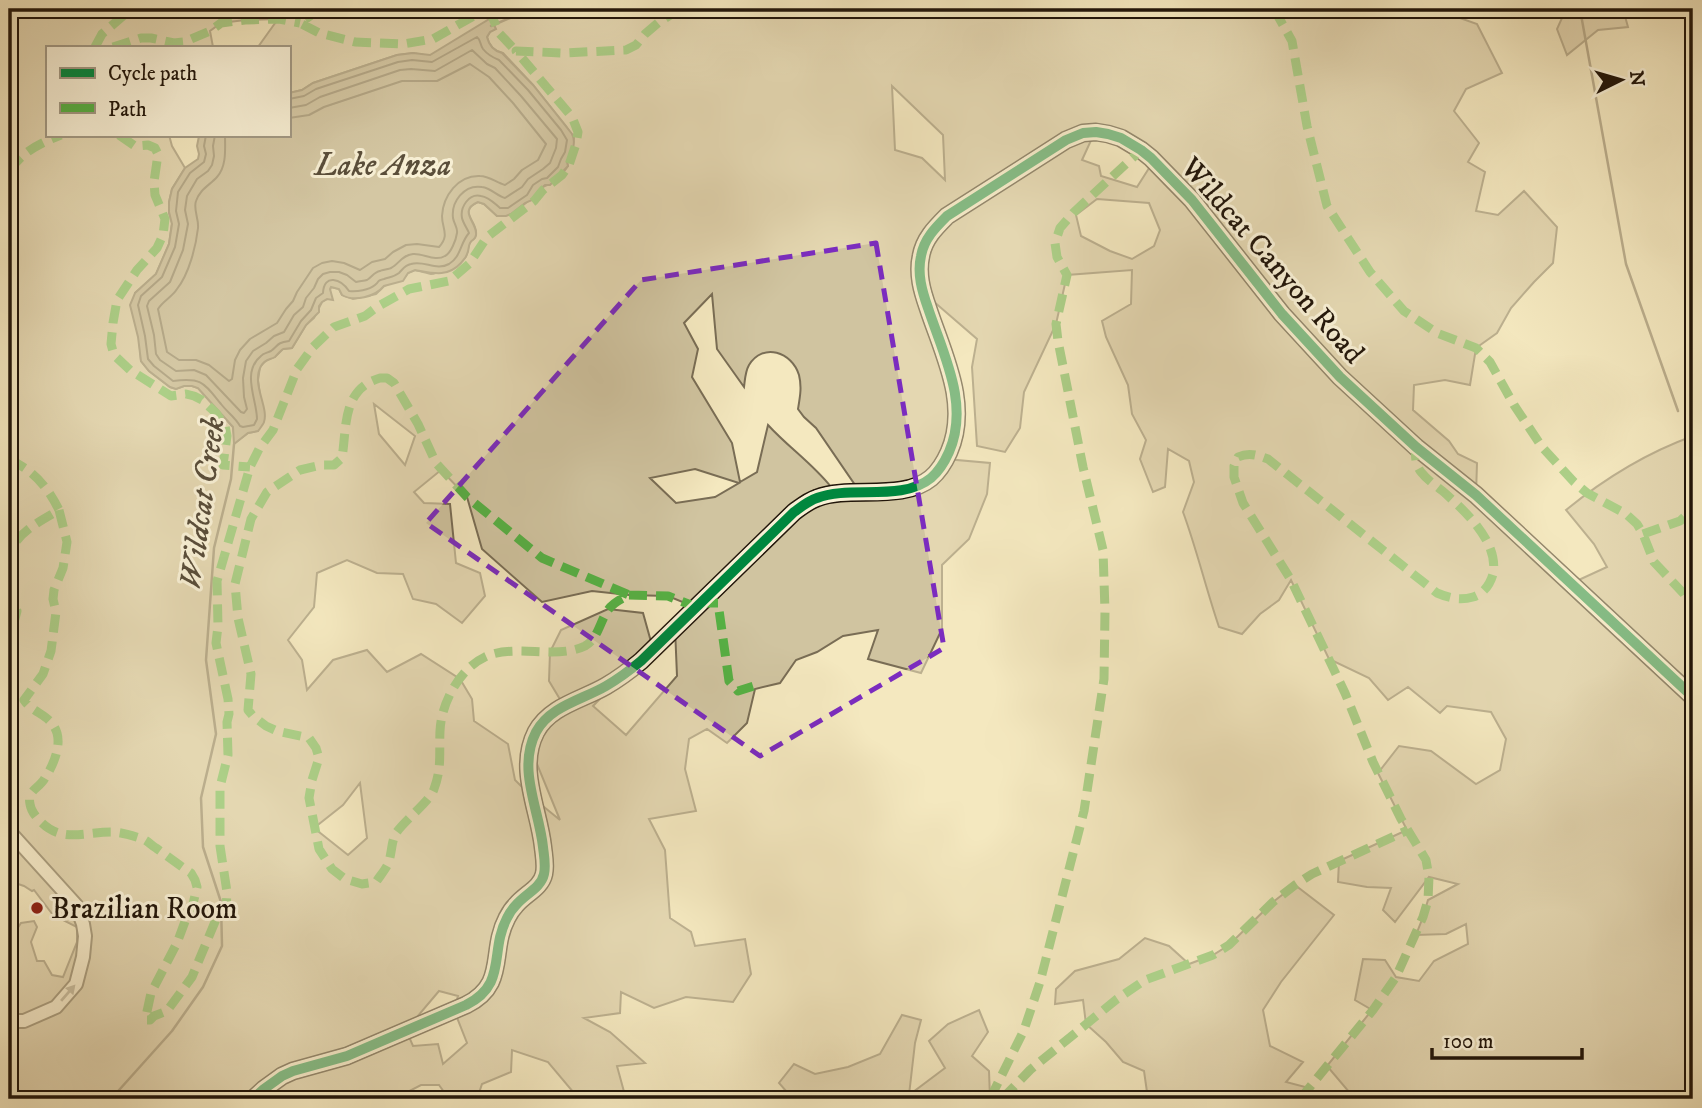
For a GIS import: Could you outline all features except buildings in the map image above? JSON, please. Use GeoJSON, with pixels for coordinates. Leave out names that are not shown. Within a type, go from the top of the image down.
{"type":"FeatureCollection","features":[{"type":"Feature","properties":{"kind":"street","name":"Wildcat Canyon Road"},"geometry":{"type":"LineString","coordinates":[[253,1099],[282,1076],[347,1056],[466,1005],[485,993],[494,973],[506,919],[516,904],[537,887],[544,876],[545,860],[528,763],[530,747],[537,730],[548,716],[603,688],[640,662],[804,505],[832,494],[910,488],[933,477],[946,459],[954,440],[957,403],[919,274],[920,256],[926,239],[947,216],[1066,140],[1083,133],[1096,132],[1121,138],[1152,159],[1192,200],[1282,314],[1340,377],[1416,447],[1476,495],[1693,697]]}},
{"type":"Feature","properties":{"kind":"street"},"geometry":{"type":"LineString","coordinates":[[9,831],[76,905],[85,936],[76,984],[55,1007],[24,1021],[9,1021]]}},
{"type":"Feature","properties":{"kind":"highlighted area"},"geometry":{"type":"Polygon","coordinates":[[[876,243],[944,648],[760,756],[426,523],[641,280],[876,243]]]}},
{"type":"Feature","properties":{"kind":"shaded area"},"geometry":{"type":"Polygon","coordinates":[[[9,9],[94,9],[121,17],[181,9],[1447,9],[1446,13],[1477,24],[1502,73],[1466,89],[1454,111],[1479,143],[1468,162],[1485,172],[1476,211],[1498,215],[1524,191],[1557,227],[1553,263],[1511,308],[1497,333],[1476,348],[1470,385],[1445,380],[1414,385],[1413,410],[1449,441],[1458,454],[1477,463],[1476,495],[1570,584],[1607,567],[1594,544],[1566,510],[1626,468],[1693,436],[1693,1099],[1355,1099],[1327,1066],[1372,1010],[1355,1000],[1363,959],[1385,960],[1396,977],[1419,981],[1434,961],[1468,944],[1466,924],[1446,934],[1416,935],[1428,900],[1458,884],[1429,877],[1395,922],[1383,910],[1391,888],[1338,882],[1339,861],[1407,830],[1378,773],[1399,746],[1431,751],[1476,784],[1500,770],[1506,739],[1491,712],[1447,706],[1440,713],[1408,687],[1388,700],[1369,678],[1329,659],[1291,580],[1279,600],[1260,614],[1242,634],[1219,627],[1183,512],[1194,482],[1189,461],[1168,449],[1165,487],[1153,492],[1140,459],[1146,440],[1132,414],[1128,385],[1106,337],[1102,321],[1131,304],[1132,270],[1067,275],[1056,324],[1024,392],[1020,428],[1005,452],[977,446],[972,367],[977,339],[925,294],[953,382],[946,459],[990,463],[987,494],[969,539],[942,565],[942,629],[921,673],[868,659],[878,630],[843,636],[817,652],[796,660],[780,683],[755,689],[747,723],[727,743],[707,729],[689,739],[685,769],[696,811],[649,819],[665,850],[670,918],[691,932],[695,946],[745,939],[751,974],[733,1002],[686,997],[654,1008],[621,992],[620,1013],[584,1018],[610,1032],[645,1063],[617,1066],[626,1099],[579,1099],[548,1062],[512,1050],[511,1072],[482,1084],[477,1099],[449,1099],[439,1085],[421,1085],[394,1099],[9,1099],[9,924],[15,932],[21,923],[34,921],[37,927],[31,942],[37,961],[44,961],[52,975],[63,977],[77,942],[77,927],[53,915],[34,890],[9,881],[9,9]],[[278,19],[221,23],[210,31],[213,46],[46,46],[46,136],[169,136],[185,168],[172,189],[169,202],[172,223],[169,244],[156,274],[135,293],[141,361],[149,371],[170,387],[198,388],[233,427],[235,443],[248,433],[258,431],[260,367],[283,349],[292,348],[322,302],[327,299],[331,287],[353,299],[376,294],[384,286],[415,270],[431,274],[463,260],[469,244],[476,236],[469,213],[472,205],[478,202],[484,204],[497,216],[520,207],[565,170],[574,138],[533,85],[503,53],[491,45],[487,37],[491,19],[430,56],[413,53],[397,55],[290,93],[290,46],[259,46],[278,19]],[[892,86],[895,150],[922,158],[945,180],[943,135],[892,86]],[[1093,136],[1082,160],[1099,166],[1101,176],[1137,187],[1151,165],[1134,150],[1093,136]],[[1097,199],[1076,215],[1081,236],[1132,259],[1154,246],[1160,230],[1149,203],[1097,199]],[[712,294],[684,323],[698,349],[692,377],[732,443],[740,482],[757,472],[768,425],[831,487],[855,485],[816,428],[798,409],[800,379],[790,360],[769,352],[755,358],[749,365],[744,387],[717,349],[712,294]],[[374,404],[379,434],[405,465],[415,436],[374,404]],[[695,469],[650,478],[676,503],[715,497],[739,483],[695,469]],[[441,470],[414,492],[424,503],[450,504],[456,563],[480,573],[485,596],[462,623],[436,604],[413,599],[403,574],[377,573],[347,560],[317,573],[314,607],[288,640],[302,660],[307,690],[333,660],[367,650],[387,672],[421,654],[460,679],[472,699],[474,721],[508,744],[515,780],[560,820],[530,747],[564,706],[549,681],[550,652],[561,630],[608,609],[643,613],[653,649],[593,706],[626,735],[677,676],[675,628],[695,607],[668,596],[592,591],[542,602],[482,549],[467,497],[441,470]],[[360,783],[343,805],[314,828],[348,855],[367,838],[360,783]],[[439,991],[406,1030],[413,1046],[438,1044],[443,1064],[467,1043],[454,1010],[458,996],[439,991]]]}},
{"type":"Feature","properties":{"kind":"shaded area"},"geometry":{"type":"Polygon","coordinates":[[[1566,9],[1623,9],[1628,27],[1598,30],[1567,55],[1557,29],[1566,9]]]}},
{"type":"Feature","properties":{"kind":"shaded area"},"geometry":{"type":"Polygon","coordinates":[[[1295,885],[1334,915],[1281,982],[1263,1010],[1270,1046],[1303,1062],[1286,1082],[1309,1088],[1310,1099],[1148,1099],[1144,1071],[1123,1062],[1086,1024],[1083,1000],[1055,1004],[1056,989],[1075,971],[1119,959],[1145,938],[1169,946],[1189,964],[1213,955],[1229,945],[1273,902],[1295,885]]]}},
{"type":"Feature","properties":{"kind":"shaded area"},"geometry":{"type":"Polygon","coordinates":[[[979,1010],[988,1032],[972,1056],[989,1071],[990,1099],[793,1099],[779,1083],[794,1064],[815,1074],[848,1067],[880,1054],[902,1015],[921,1020],[915,1043],[909,1095],[945,1068],[929,1041],[948,1024],[979,1010]]]}},
{"type":"Feature","properties":{"kind":"water","name":"Lake Anza"},"geometry":{"type":"Polygon","coordinates":[[[491,18],[496,29],[487,37],[491,45],[533,85],[572,134],[574,145],[568,166],[550,185],[545,185],[532,200],[511,214],[497,216],[478,202],[472,206],[469,213],[476,237],[470,243],[465,258],[456,268],[445,273],[415,270],[408,273],[403,281],[384,286],[370,296],[358,298],[342,295],[339,289],[331,287],[333,300],[322,302],[319,312],[306,325],[292,348],[282,349],[261,366],[258,380],[264,423],[258,431],[248,433],[234,444],[233,427],[198,388],[170,387],[149,371],[141,361],[130,305],[135,293],[156,274],[169,244],[172,224],[169,202],[172,189],[185,168],[198,159],[199,136],[290,136],[290,93],[397,55],[430,55],[491,18]]]}},
{"type":"Feature","properties":{"kind":"waterway","name":"Wildcat Creek"},"geometry":{"type":"LineString","coordinates":[[491,26],[517,15],[583,9]]}},
{"type":"Feature","properties":{"kind":"waterway"},"geometry":{"type":"LineString","coordinates":[[1580,9],[1626,264],[1678,411]]}},
{"type":"Feature","properties":{"kind":"waterway","name":"Wildcat Creek"},"geometry":{"type":"LineString","coordinates":[[111,1099],[172,1031],[203,987],[222,946],[221,902],[203,847],[201,798],[216,734],[206,660],[214,548],[231,479],[234,444]]}},
{"type":"Feature","properties":{"kind":"marked path"},"geometry":{"type":"LineString","coordinates":[[96,46],[102,34],[131,9]]}},
{"type":"Feature","properties":{"kind":"marked path"},"geometry":{"type":"LineString","coordinates":[[320,9],[300,23],[319,33],[355,42],[403,44],[433,39],[486,9]]}},
{"type":"Feature","properties":{"kind":"marked path"},"geometry":{"type":"LineString","coordinates":[[489,9],[499,33],[516,51]]}},
{"type":"Feature","properties":{"kind":"marked path"},"geometry":{"type":"LineString","coordinates":[[59,510],[67,542],[63,568],[54,590],[56,612],[51,651],[43,674],[24,700],[51,722],[57,733],[58,744],[51,768],[30,796],[30,804],[39,820],[57,832],[74,835],[115,832],[143,839],[191,873],[195,880],[197,887],[192,908],[151,993],[146,1016],[146,1020],[150,1020],[167,1011],[192,977],[217,917],[226,910],[227,892],[220,846],[220,787],[228,755],[229,714],[216,643],[217,581],[250,467],[273,430],[297,369],[313,347],[334,327],[365,316],[409,289],[449,281],[469,264],[487,237],[534,201],[569,165],[578,132],[572,117],[516,51],[563,53],[626,50],[636,45],[659,22],[672,14],[691,9]]}},
{"type":"Feature","properties":{"kind":"marked path"},"geometry":{"type":"LineString","coordinates":[[1274,9],[1292,41],[1307,126],[1327,206],[1370,272],[1404,311],[1437,333],[1476,348],[1490,362],[1542,447],[1587,493],[1626,514],[1637,524],[1654,562],[1684,594],[1693,611]]}},
{"type":"Feature","properties":{"kind":"marked path"},"geometry":{"type":"LineString","coordinates":[[116,46],[141,38],[184,42],[221,23],[279,19],[300,23]]}},
{"type":"Feature","properties":{"kind":"marked path"},"geometry":{"type":"LineString","coordinates":[[9,171],[32,149],[59,136]]}},
{"type":"Feature","properties":{"kind":"marked path"},"geometry":{"type":"LineString","coordinates":[[120,136],[135,146],[148,145],[155,148],[158,154],[155,195],[165,219],[163,235],[157,248],[137,270],[117,300],[111,344],[114,355],[130,370],[171,396],[186,394],[202,400],[225,426],[227,436],[223,465],[250,467]]}},
{"type":"Feature","properties":{"kind":"marked path"},"geometry":{"type":"LineString","coordinates":[[990,1099],[1024,1030],[1040,982],[1084,811],[1104,679],[1103,550],[1058,341],[1056,324],[1067,275],[1057,257],[1055,243],[1060,228],[1073,213],[1141,150]]}},
{"type":"Feature","properties":{"kind":"marked path"},"geometry":{"type":"LineString","coordinates":[[380,378],[387,378],[394,383],[418,424],[436,463],[467,497],[542,558],[629,595],[610,608],[593,639],[585,646],[561,652],[496,653],[485,657],[467,670],[453,688],[444,710],[440,731],[440,760],[432,794],[396,833],[388,864],[376,882],[362,884],[345,879],[332,869],[319,849],[309,798],[319,758],[316,748],[309,738],[266,726],[248,710],[251,674],[238,618],[235,584],[251,519],[267,492],[300,470],[334,465],[342,458],[346,422],[353,400],[368,383],[380,378]]}},
{"type":"Feature","properties":{"kind":"marked path"},"geometry":{"type":"LineString","coordinates":[[1300,1099],[1373,1010],[1396,977],[1423,917],[1428,900],[1429,877],[1426,860],[1401,819],[1373,762],[1345,693],[1291,580],[1243,503],[1234,477],[1234,466],[1238,457],[1246,455],[1268,459],[1437,593],[1459,599],[1477,596],[1486,589],[1492,578],[1494,562],[1491,551],[1472,519],[1421,472],[1416,460],[1416,447]]}},
{"type":"Feature","properties":{"kind":"marked path"},"geometry":{"type":"LineString","coordinates":[[9,459],[39,480],[59,510],[23,534],[9,555]]}},
{"type":"Feature","properties":{"kind":"marked path"},"geometry":{"type":"LineString","coordinates":[[1643,534],[1680,521],[1693,509]]}},
{"type":"Feature","properties":{"kind":"marked path"},"geometry":{"type":"LineString","coordinates":[[9,584],[17,611],[9,641]]}},
{"type":"Feature","properties":{"kind":"marked path"},"geometry":{"type":"LineString","coordinates":[[629,595],[668,596],[696,607]]}},
{"type":"Feature","properties":{"kind":"marked path"},"geometry":{"type":"LineString","coordinates":[[700,603],[718,603],[729,681],[738,691],[754,686]]}},
{"type":"Feature","properties":{"kind":"marked path"},"geometry":{"type":"LineString","coordinates":[[1002,1099],[1030,1070],[1117,999],[1145,980],[1213,955],[1229,945],[1273,902],[1312,874],[1408,830]]}},
{"type":"Feature","properties":{"kind":"cycle path"},"geometry":{"type":"LineString","coordinates":[[253,1099],[282,1076],[347,1056],[466,1005],[488,987],[493,977],[507,918],[512,909],[540,883],[544,874],[543,847],[531,789],[529,760],[536,732],[549,716],[567,704],[606,686],[641,661],[794,512],[808,502],[830,494],[906,489],[919,485],[936,473],[949,452],[955,434],[956,397],[921,282],[922,250],[934,229],[947,216],[1066,140],[1083,133],[1096,132],[1121,138],[1151,158],[1192,200],[1282,314],[1340,377],[1416,447],[1476,495],[1693,697]]}},
{"type":"Feature","properties":{"kind":"place","name":"Brazilian Room"},"geometry":{"type":"Point","coordinates":[37,908]}}]}
